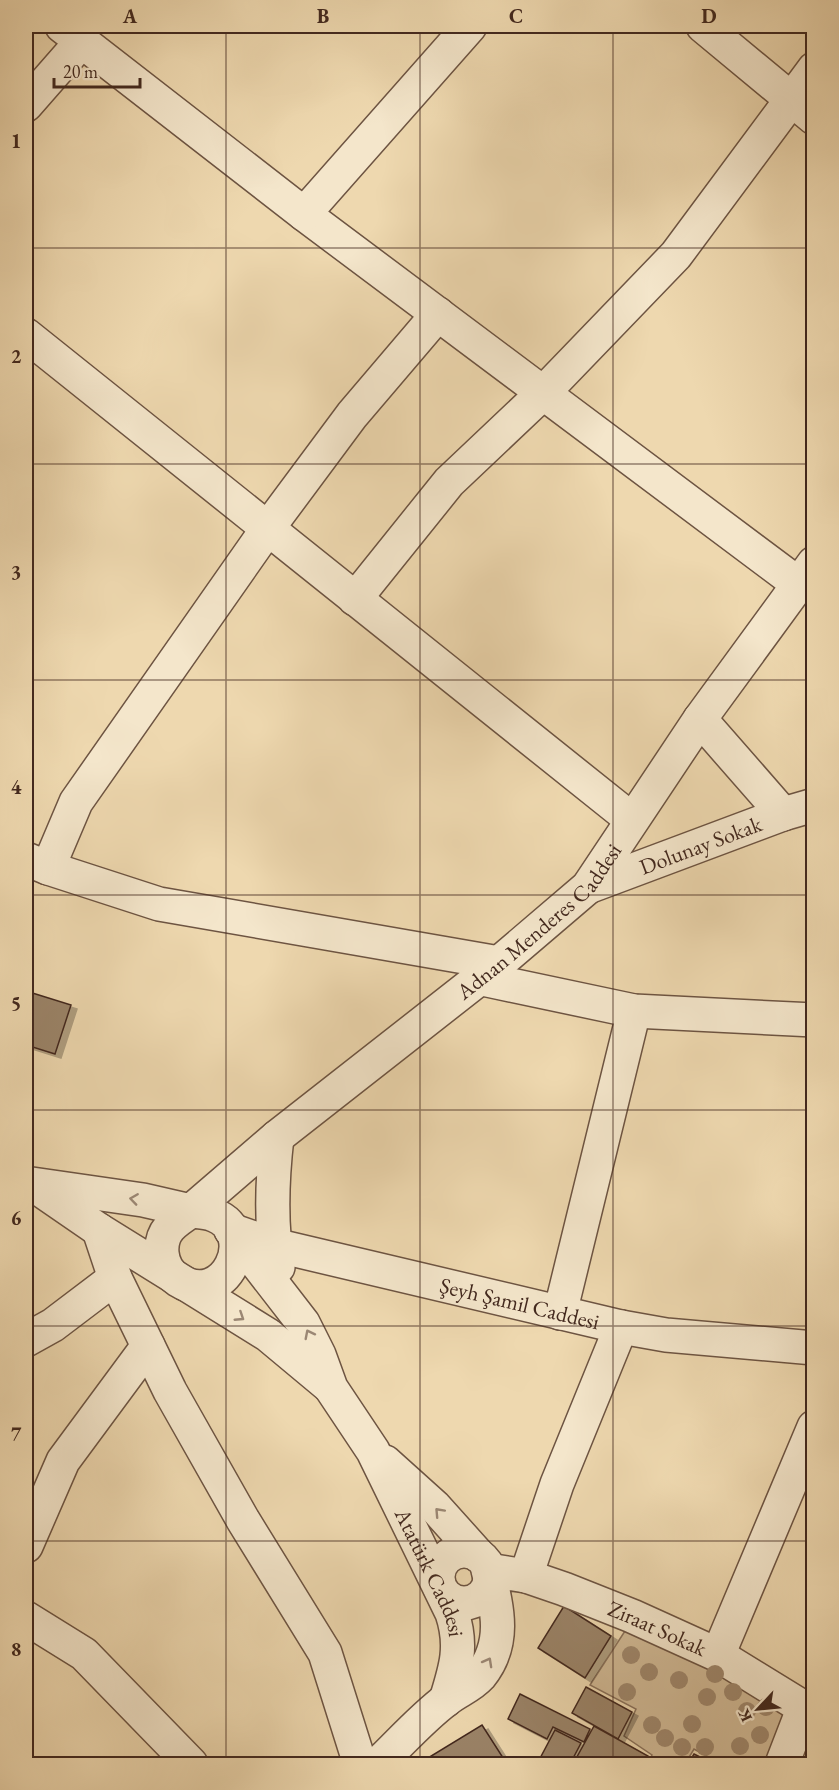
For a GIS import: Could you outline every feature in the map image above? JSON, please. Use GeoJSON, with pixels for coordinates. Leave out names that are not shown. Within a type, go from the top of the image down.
{"type":"FeatureCollection","features":[{"type":"Feature","properties":{"kind":"street"},"geometry":{"type":"LineString","coordinates":[[304,214],[470,26]]}},
{"type":"Feature","properties":{"kind":"street"},"geometry":{"type":"LineString","coordinates":[[703,26],[802,109]]}},
{"type":"Feature","properties":{"kind":"street"},"geometry":{"type":"LineString","coordinates":[[26,105],[72,33],[304,214],[543,393],[806,573]]}},
{"type":"Feature","properties":{"kind":"street"},"geometry":{"type":"LineString","coordinates":[[355,599],[449,482],[543,393],[675,255],[802,109],[813,69]]}},
{"type":"Feature","properties":{"kind":"street"},"geometry":{"type":"LineString","coordinates":[[438,314],[352,415],[268,528],[76,802],[37,864],[159,904],[489,971],[634,1011],[813,1020]]}},
{"type":"Feature","properties":{"kind":"street"},"geometry":{"type":"LineString","coordinates":[[26,335],[631,819]]}},
{"type":"Feature","properties":{"kind":"street","name":"Adnan Menderes Caddesi"},"geometry":{"type":"LineString","coordinates":[[191,1211],[278,1137],[489,971],[588,887],[631,819],[700,719],[806,573]]}},
{"type":"Feature","properties":{"kind":"street"},"geometry":{"type":"LineString","coordinates":[[700,719],[783,814]]}},
{"type":"Feature","properties":{"kind":"street","name":"Dolunay Sokak"},"geometry":{"type":"LineString","coordinates":[[588,887],[783,814],[813,805]]}},
{"type":"Feature","properties":{"kind":"street"},"geometry":{"type":"LineString","coordinates":[[560,1313],[634,1011]]}},
{"type":"Feature","properties":{"kind":"street"},"geometry":{"type":"LineString","coordinates":[[278,1137],[273,1174],[274,1245],[283,1296]]}},
{"type":"Feature","properties":{"kind":"street"},"geometry":{"type":"LineString","coordinates":[[29,1182],[143,1200],[214,1215],[224,1221],[303,1323],[319,1355],[331,1388]]}},
{"type":"Feature","properties":{"kind":"street"},"geometry":{"type":"LineString","coordinates":[[29,1182],[99,1230],[268,1335],[331,1388]]}},
{"type":"Feature","properties":{"kind":"street"},"geometry":{"type":"LineString","coordinates":[[191,1211],[170,1224],[161,1246],[162,1257],[167,1268],[184,1284],[195,1287],[207,1286],[218,1282],[227,1274],[236,1253],[236,1241],[231,1230]]}},
{"type":"Feature","properties":{"kind":"street"},"geometry":{"type":"LineString","coordinates":[[99,1230],[116,1278],[170,1391],[243,1521],[325,1653],[360,1764]]}},
{"type":"Feature","properties":{"kind":"street","name":"Şeyh Şamil Caddesi"},"geometry":{"type":"LineString","coordinates":[[231,1230],[274,1245],[621,1327],[666,1335],[813,1348]]}},
{"type":"Feature","properties":{"kind":"street"},"geometry":{"type":"LineString","coordinates":[[26,1340],[53,1325],[116,1278]]}},
{"type":"Feature","properties":{"kind":"street"},"geometry":{"type":"LineString","coordinates":[[525,1576],[557,1484],[621,1327]]}},
{"type":"Feature","properties":{"kind":"street"},"geometry":{"type":"LineString","coordinates":[[26,1546],[63,1461],[148,1346]]}},
{"type":"Feature","properties":{"kind":"street","name":"Atatürk Caddesi"},"geometry":{"type":"LineString","coordinates":[[331,1388],[373,1451],[453,1612],[459,1648],[446,1700]]}},
{"type":"Feature","properties":{"kind":"street"},"geometry":{"type":"LineString","coordinates":[[717,1655],[813,1427]]}},
{"type":"Feature","properties":{"kind":"street","name":"Atatürk Caddesi"},"geometry":{"type":"LineString","coordinates":[[373,1451],[435,1507],[483,1563],[499,1618],[498,1638],[492,1656],[480,1676],[446,1700],[378,1764]]}},
{"type":"Feature","properties":{"kind":"street"},"geometry":{"type":"LineString","coordinates":[[441,1589],[453,1601],[461,1603],[478,1599],[488,1586],[483,1563]]}},
{"type":"Feature","properties":{"kind":"street","name":"Ziraat Sokak"},"geometry":{"type":"LineString","coordinates":[[483,1563],[564,1589],[717,1655],[809,1710]]}},
{"type":"Feature","properties":{"kind":"street"},"geometry":{"type":"LineString","coordinates":[[26,1618],[84,1654],[191,1764]]}},
{"type":"Feature","properties":{"kind":"street"},"geometry":{"type":"LineString","coordinates":[[782,1764],[809,1710]]}},
{"type":"Feature","properties":{"kind":"shaded area"},"geometry":{"type":"Polygon","coordinates":[[[625,1631],[738,1680],[759,1693],[775,1707],[786,1721],[770,1764],[721,1764],[694,1749],[685,1764],[647,1764],[652,1755],[624,1736],[636,1709],[590,1685],[625,1631]]]}},
{"type":"Feature","properties":{"kind":"building"},"geometry":{"type":"Polygon","coordinates":[[[26,991],[71,1005],[55,1054],[26,1045],[26,991]]]}},
{"type":"Feature","properties":{"kind":"building"},"geometry":{"type":"Polygon","coordinates":[[[564,1606],[611,1636],[585,1678],[538,1648],[564,1606]]]}},
{"type":"Feature","properties":{"kind":"building"},"geometry":{"type":"Polygon","coordinates":[[[586,1687],[632,1712],[618,1739],[572,1713],[586,1687]]]}},
{"type":"Feature","properties":{"kind":"building"},"geometry":{"type":"Polygon","coordinates":[[[520,1694],[590,1729],[584,1742],[553,1727],[547,1739],[508,1719],[520,1694]]]}},
{"type":"Feature","properties":{"kind":"building"},"geometry":{"type":"Polygon","coordinates":[[[482,1725],[507,1764],[418,1764],[482,1725]]]}},
{"type":"Feature","properties":{"kind":"building"},"geometry":{"type":"Polygon","coordinates":[[[594,1726],[648,1756],[644,1764],[573,1764],[594,1726]]]}},
{"type":"Feature","properties":{"kind":"building"},"geometry":{"type":"Polygon","coordinates":[[[555,1730],[581,1743],[570,1764],[537,1764],[555,1730]]]}},
{"type":"Feature","properties":{"kind":"building"},"geometry":{"type":"Polygon","coordinates":[[[694,1754],[714,1764],[688,1764],[694,1754]]]}}]}
